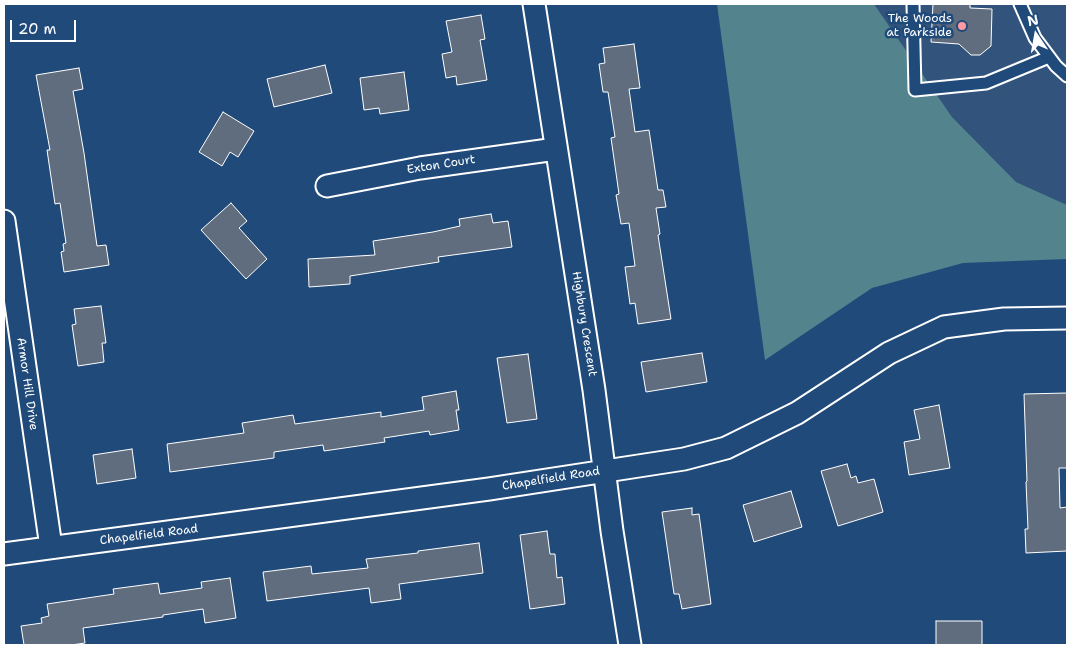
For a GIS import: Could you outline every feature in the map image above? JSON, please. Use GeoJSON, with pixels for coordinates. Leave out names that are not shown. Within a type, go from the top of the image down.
{"type":"FeatureCollection","features":[{"type":"Feature","properties":{"kind":"street","name":"Highbury Crescent"},"geometry":{"type":"LineString","coordinates":[[534,4],[594,390],[612,530],[630,645]]}},
{"type":"Feature","properties":{"kind":"street","name":"Exton Court"},"geometry":{"type":"LineString","coordinates":[[326,186],[420,168],[556,149]]}},
{"type":"Feature","properties":{"kind":"street","name":"Armor Hill Drive"},"geometry":{"type":"LineString","coordinates":[[4,221],[51,548]]}},
{"type":"Feature","properties":{"kind":"street","name":"Chapelfield Road"},"geometry":{"type":"LineString","coordinates":[[4,554],[326,511],[684,459],[726,448],[797,413],[889,353],[944,327],[1004,320],[1067,318]]}},
{"type":"Feature","properties":{"kind":"lane"},"geometry":{"type":"LineString","coordinates":[[912,4],[915,90],[986,83],[1049,57]]}},
{"type":"Feature","properties":{"kind":"lane"},"geometry":{"type":"LineString","coordinates":[[1020,4],[1035,38],[1056,66],[1067,76]]}},
{"type":"Feature","properties":{"kind":"shaded area"},"geometry":{"type":"Polygon","coordinates":[[[874,4],[1067,4],[1067,205],[1016,182],[952,117],[874,4]]]}},
{"type":"Feature","properties":{"kind":"green space"},"geometry":{"type":"Polygon","coordinates":[[[717,4],[874,4],[952,117],[1016,182],[1067,205],[1067,259],[963,263],[872,288],[765,360],[717,4]]]}},
{"type":"Feature","properties":{"kind":"building","name":"The Woods at Parkside"},"geometry":{"type":"Polygon","coordinates":[[[933,4],[970,4],[970,8],[992,9],[991,46],[980,55],[971,55],[959,44],[931,42],[933,4]]]}},
{"type":"Feature","properties":{"kind":"building"},"geometry":{"type":"Polygon","coordinates":[[[481,15],[485,39],[480,40],[487,80],[457,85],[456,76],[446,78],[442,54],[452,52],[446,21],[481,15]]]}},
{"type":"Feature","properties":{"kind":"building"},"geometry":{"type":"Polygon","coordinates":[[[634,44],[640,88],[629,89],[635,132],[649,130],[658,190],[663,190],[666,207],[656,208],[660,234],[658,235],[671,319],[638,324],[635,303],[630,304],[625,267],[635,266],[629,223],[621,224],[616,195],[619,194],[611,138],[615,137],[608,92],[603,92],[599,64],[605,63],[603,48],[634,44]]]}},
{"type":"Feature","properties":{"kind":"building"},"geometry":{"type":"Polygon","coordinates":[[[325,65],[332,93],[274,107],[267,79],[325,65]]]}},
{"type":"Feature","properties":{"kind":"building"},"geometry":{"type":"Polygon","coordinates":[[[79,68],[83,89],[73,91],[97,246],[106,245],[109,265],[64,272],[61,252],[64,251],[63,244],[66,243],[60,203],[55,204],[47,150],[50,150],[36,75],[79,68]]]}},
{"type":"Feature","properties":{"kind":"building"},"geometry":{"type":"Polygon","coordinates":[[[404,72],[409,110],[380,114],[379,108],[364,110],[360,78],[404,72]]]}},
{"type":"Feature","properties":{"kind":"building"},"geometry":{"type":"Polygon","coordinates":[[[223,112],[254,131],[238,157],[230,152],[222,166],[199,152],[223,112]]]}},
{"type":"Feature","properties":{"kind":"building"},"geometry":{"type":"Polygon","coordinates":[[[231,203],[247,221],[239,228],[267,259],[246,279],[201,230],[231,203]]]}},
{"type":"Feature","properties":{"kind":"building"},"geometry":{"type":"Polygon","coordinates":[[[491,214],[493,223],[508,221],[512,247],[438,257],[439,262],[350,276],[350,284],[309,287],[308,259],[375,255],[373,241],[460,226],[459,219],[491,214]]]}},
{"type":"Feature","properties":{"kind":"building"},"geometry":{"type":"Polygon","coordinates":[[[101,306],[106,343],[102,343],[104,362],[78,366],[72,325],[76,324],[74,309],[101,306]]]}},
{"type":"Feature","properties":{"kind":"building"},"geometry":{"type":"Polygon","coordinates":[[[702,353],[707,382],[646,392],[641,362],[702,353]]]}},
{"type":"Feature","properties":{"kind":"building"},"geometry":{"type":"Polygon","coordinates":[[[528,354],[537,419],[507,423],[497,358],[528,354]]]}},
{"type":"Feature","properties":{"kind":"building"},"geometry":{"type":"Polygon","coordinates":[[[456,391],[459,410],[456,410],[459,430],[430,435],[429,431],[384,438],[385,442],[324,451],[323,445],[274,452],[274,458],[170,472],[167,444],[244,433],[242,423],[293,415],[295,424],[381,412],[381,417],[424,410],[422,397],[456,391]]]}},
{"type":"Feature","properties":{"kind":"building"},"geometry":{"type":"Polygon","coordinates":[[[1067,393],[1067,468],[1059,468],[1060,508],[1067,507],[1067,551],[1026,553],[1025,529],[1028,529],[1024,394],[1067,393]]]}},
{"type":"Feature","properties":{"kind":"building"},"geometry":{"type":"Polygon","coordinates":[[[939,405],[950,468],[909,475],[904,442],[920,439],[914,410],[939,405]]]}},
{"type":"Feature","properties":{"kind":"building"},"geometry":{"type":"Polygon","coordinates":[[[132,449],[136,478],[97,484],[93,455],[132,449]]]}},
{"type":"Feature","properties":{"kind":"building"},"geometry":{"type":"Polygon","coordinates":[[[847,464],[851,478],[856,476],[858,483],[874,479],[883,512],[838,526],[821,471],[847,464]]]}},
{"type":"Feature","properties":{"kind":"building"},"geometry":{"type":"Polygon","coordinates":[[[791,491],[802,527],[754,542],[743,505],[791,491]]]}},
{"type":"Feature","properties":{"kind":"building"},"geometry":{"type":"Polygon","coordinates":[[[692,508],[692,515],[699,514],[711,604],[682,609],[679,594],[674,594],[662,512],[692,508]]]}},
{"type":"Feature","properties":{"kind":"building"},"geometry":{"type":"Polygon","coordinates":[[[547,531],[550,554],[555,554],[557,578],[562,577],[565,604],[530,609],[520,535],[547,531]]]}},
{"type":"Feature","properties":{"kind":"building"},"geometry":{"type":"Polygon","coordinates":[[[479,543],[483,573],[399,584],[401,599],[371,603],[369,588],[267,601],[263,572],[311,566],[312,574],[368,568],[366,559],[479,543]]]}},
{"type":"Feature","properties":{"kind":"building"},"geometry":{"type":"Polygon","coordinates":[[[230,578],[236,618],[205,623],[203,609],[163,615],[163,617],[83,628],[85,643],[71,645],[24,645],[21,626],[42,623],[41,618],[49,616],[47,604],[114,594],[113,589],[158,583],[160,594],[202,588],[201,582],[230,578]]]}},
{"type":"Feature","properties":{"kind":"building"},"geometry":{"type":"Polygon","coordinates":[[[936,621],[982,621],[982,645],[936,645],[936,621]]]}},
{"type":"Feature","properties":{"kind":"place","name":"The Woods at Parkside"},"geometry":{"type":"Point","coordinates":[962,26]}}]}
